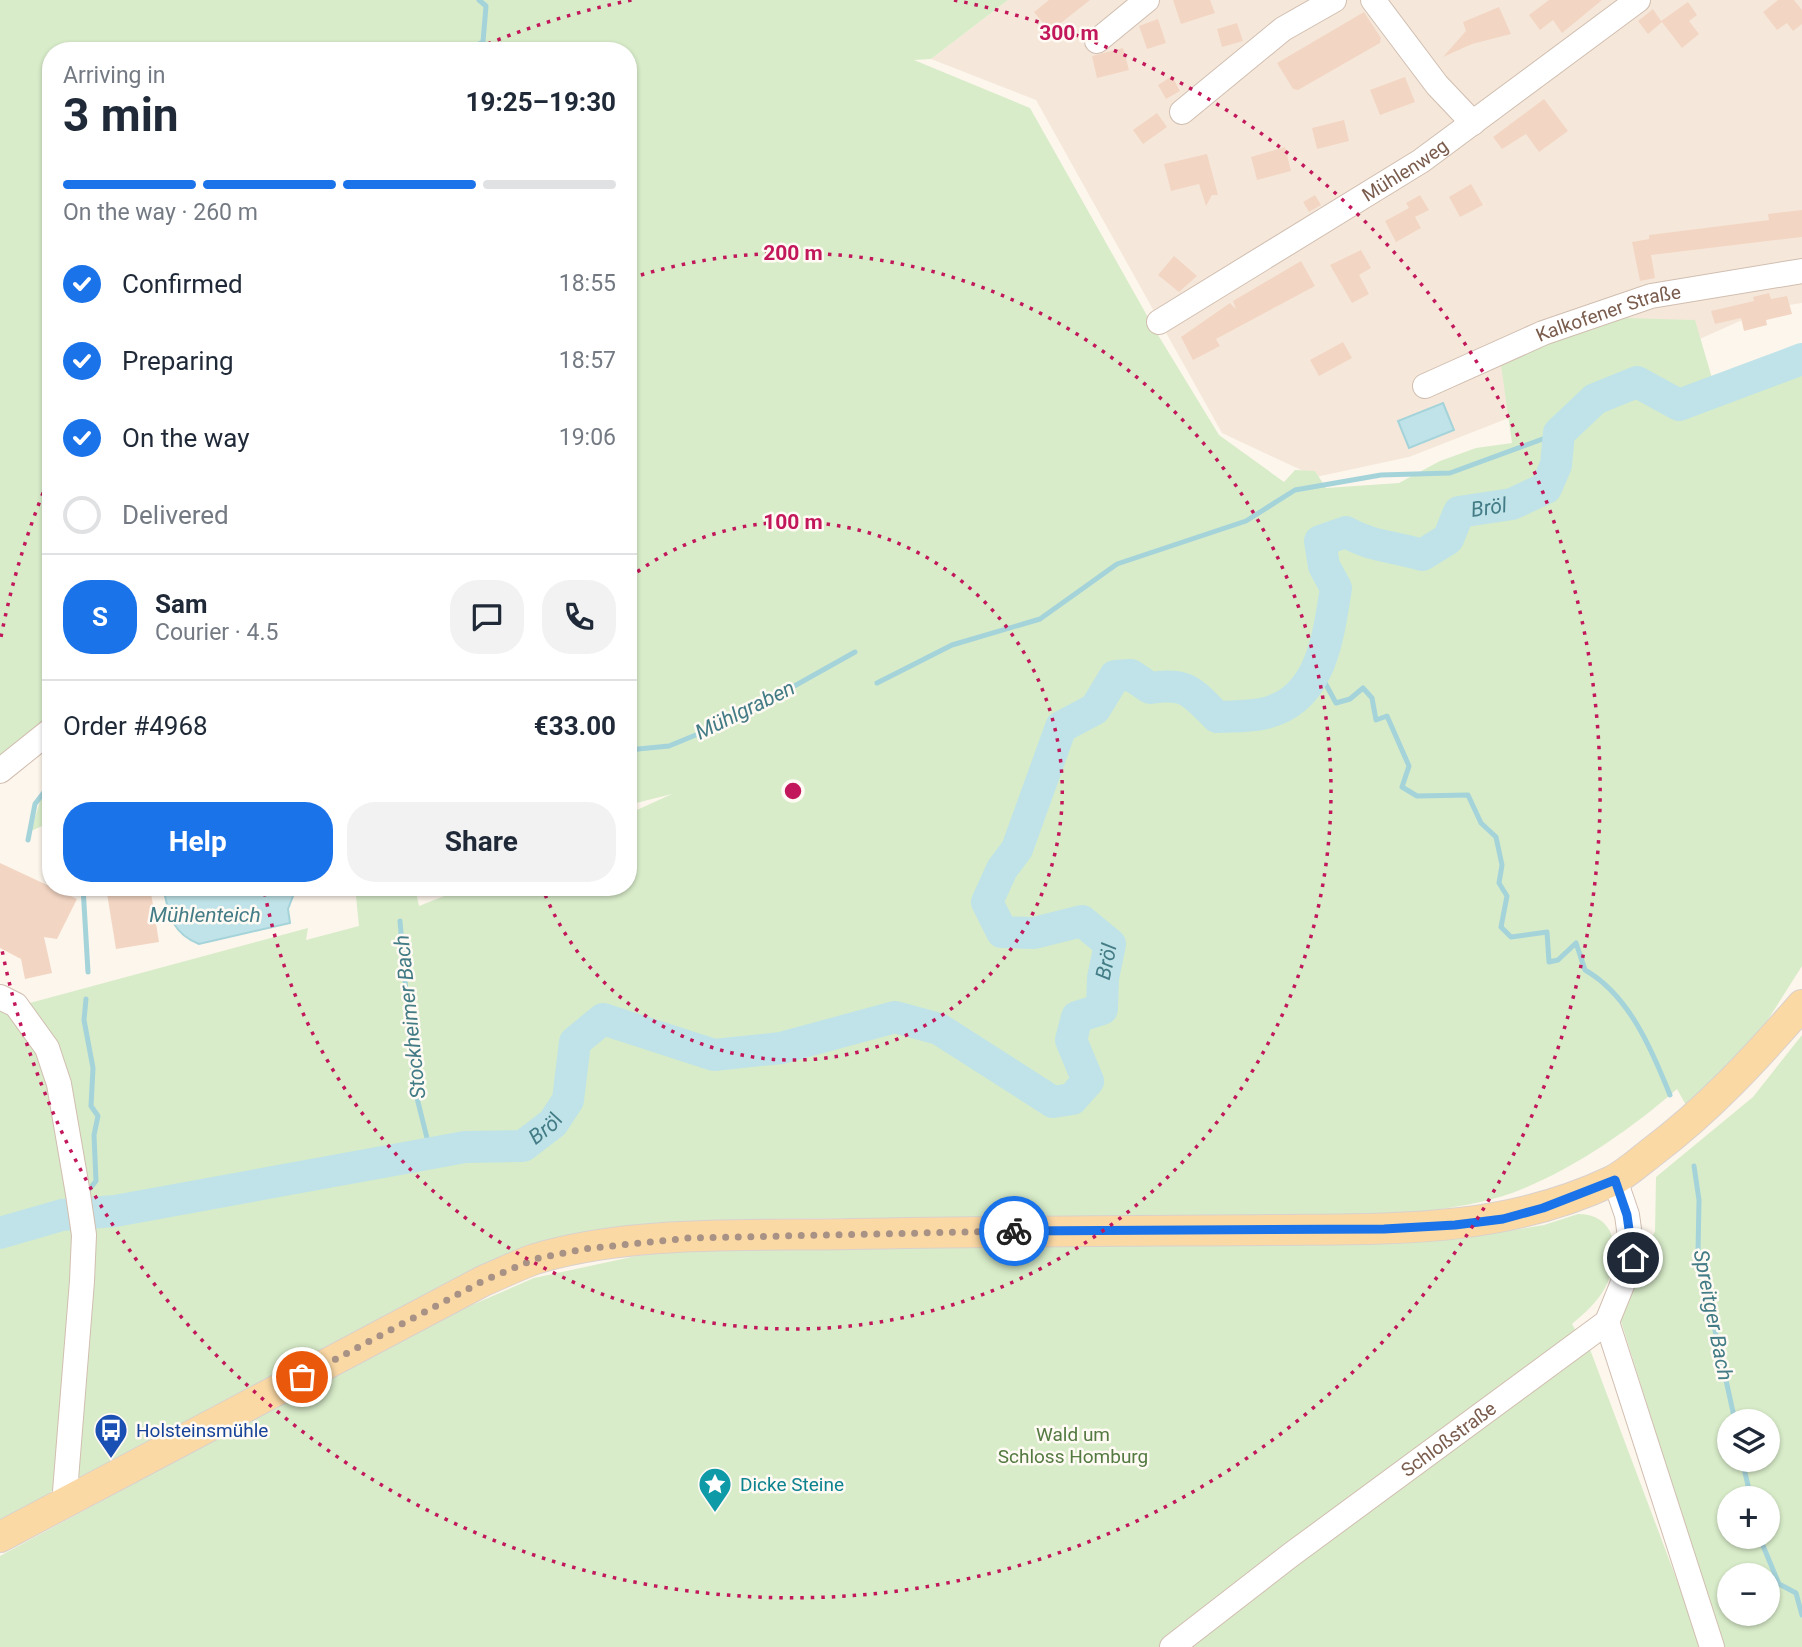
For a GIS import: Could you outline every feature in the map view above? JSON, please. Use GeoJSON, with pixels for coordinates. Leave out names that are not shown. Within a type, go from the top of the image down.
{"type":"FeatureCollection","features":[{"type":"Feature","properties":{"kind":"main road"},"geometry":{"type":"LineString","coordinates":[[0,1537],[435,1306],[535,1259],[607,1244],[703,1238],[1011,1231],[1384,1229],[1503,1219],[1543,1208],[1615,1180],[1673,1137],[1725,1089],[1802,1005]]}},
{"type":"Feature","properties":{"kind":"street"},"geometry":{"type":"LineString","coordinates":[[1097,41],[1147,0]]}},
{"type":"Feature","properties":{"kind":"street"},"geometry":{"type":"LineString","coordinates":[[1182,112],[1283,29],[1334,0]]}},
{"type":"Feature","properties":{"kind":"street"},"geometry":{"type":"LineString","coordinates":[[1373,0],[1437,85],[1473,123]]}},
{"type":"Feature","properties":{"kind":"street","name":"Mühlenweg"},"geometry":{"type":"LineString","coordinates":[[1159,323],[1421,161],[1623,4]]}},
{"type":"Feature","properties":{"kind":"street","name":"Kalkofener Straße"},"geometry":{"type":"LineString","coordinates":[[1425,386],[1543,333],[1651,296],[1802,271]]}},
{"type":"Feature","properties":{"kind":"street"},"geometry":{"type":"LineString","coordinates":[[0,771],[42,737]]}},
{"type":"Feature","properties":{"kind":"street"},"geometry":{"type":"LineString","coordinates":[[0,997],[16,1005],[47,1048],[59,1084],[84,1235],[76,1381],[64,1504]]}},
{"type":"Feature","properties":{"kind":"street"},"geometry":{"type":"LineString","coordinates":[[1615,1180],[1627,1215],[1633,1258],[1607,1322],[1712,1647]]}},
{"type":"Feature","properties":{"kind":"street","name":"Schloßstraße"},"geometry":{"type":"LineString","coordinates":[[1172,1647],[1292,1554],[1607,1322]]}},
{"type":"Feature","properties":{"kind":"shaded area"},"geometry":{"type":"Polygon","coordinates":[[[1008,0],[1802,0],[1802,303],[1769,308],[1626,372],[1409,457],[1316,477],[1222,433],[1036,100],[931,59],[1008,0]]]}},
{"type":"Feature","properties":{"kind":"green space"},"geometry":{"type":"Polygon","coordinates":[[[0,0],[1008,0],[931,59],[914,60],[1030,108],[1158,335],[1219,435],[1284,482],[1295,470],[1315,471],[1326,488],[1399,483],[1440,461],[1476,448],[1512,443],[1500,358],[1624,318],[1695,320],[1712,378],[1770,365],[1802,349],[1802,966],[1757,1037],[1687,1107],[1677,1089],[1640,1119],[1578,1161],[1534,1184],[1480,1202],[1444,1209],[1369,1215],[749,1219],[673,1223],[606,1238],[76,1484],[76,1478],[50,1492],[50,1498],[0,1522],[0,1011],[308,928],[306,940],[359,926],[356,896],[417,896],[419,906],[444,896],[637,896],[637,810],[672,794],[637,803],[637,42],[42,42],[42,729],[0,764],[0,0]]]}},
{"type":"Feature","properties":{"kind":"green space"},"geometry":{"type":"Polygon","coordinates":[[[42,799],[42,826],[31,831],[42,799]]]}},
{"type":"Feature","properties":{"kind":"green space"},"geometry":{"type":"Polygon","coordinates":[[[1802,1035],[1802,1647],[1723,1647],[1619,1315],[1655,1231],[1656,1177],[1753,1097],[1802,1035]]]}},
{"type":"Feature","properties":{"kind":"green space","name":"Wald um Schloss Homburg"},"geometry":{"type":"Polygon","coordinates":[[[1578,1214],[1602,1221],[1613,1239],[1614,1251],[1605,1288],[1586,1312],[1572,1324],[1585,1347],[1588,1344],[1702,1647],[0,1647],[0,1556],[428,1324],[534,1278],[636,1256],[699,1248],[1463,1238],[1544,1225],[1578,1214]]]}},
{"type":"Feature","properties":{"kind":"water"},"geometry":{"type":"Polygon","coordinates":[[[1443,403],[1454,430],[1409,448],[1398,421],[1443,403]]]}},
{"type":"Feature","properties":{"kind":"water","name":"Mühlenteich"},"geometry":{"type":"Polygon","coordinates":[[[165,896],[293,896],[288,909],[290,923],[199,944],[182,934],[170,914],[165,896]]]}},
{"type":"Feature","properties":{"kind":"building"},"geometry":{"type":"Polygon","coordinates":[[[1049,0],[1090,0],[1057,26],[1055,23],[1048,29],[1034,12],[1049,0]]]}},
{"type":"Feature","properties":{"kind":"building"},"geometry":{"type":"Polygon","coordinates":[[[1173,0],[1210,0],[1215,13],[1181,24],[1173,0]]]}},
{"type":"Feature","properties":{"kind":"building"},"geometry":{"type":"Polygon","coordinates":[[[1549,0],[1602,0],[1562,33],[1553,20],[1540,30],[1529,15],[1549,0]]]}},
{"type":"Feature","properties":{"kind":"building"},"geometry":{"type":"Polygon","coordinates":[[[1778,0],[1794,0],[1802,10],[1802,24],[1793,31],[1787,23],[1777,30],[1763,12],[1778,0]]]}},
{"type":"Feature","properties":{"kind":"building"},"geometry":{"type":"Polygon","coordinates":[[[1688,2],[1697,15],[1689,21],[1699,34],[1682,48],[1662,22],[1648,34],[1638,21],[1653,9],[1661,21],[1688,2]]]}},
{"type":"Feature","properties":{"kind":"building"},"geometry":{"type":"Polygon","coordinates":[[[1499,7],[1511,34],[1472,44],[1443,57],[1466,31],[1463,22],[1499,7]]]}},
{"type":"Feature","properties":{"kind":"building"},"geometry":{"type":"Polygon","coordinates":[[[1364,12],[1381,38],[1380,43],[1298,90],[1293,89],[1277,63],[1364,12]]]}},
{"type":"Feature","properties":{"kind":"building"},"geometry":{"type":"Polygon","coordinates":[[[1158,19],[1166,43],[1147,49],[1139,26],[1158,19]]]}},
{"type":"Feature","properties":{"kind":"building"},"geometry":{"type":"Polygon","coordinates":[[[1237,23],[1243,41],[1222,47],[1217,29],[1237,23]]]}},
{"type":"Feature","properties":{"kind":"building"},"geometry":{"type":"Polygon","coordinates":[[[1123,48],[1129,70],[1097,78],[1092,56],[1123,48]]]}},
{"type":"Feature","properties":{"kind":"building"},"geometry":{"type":"Polygon","coordinates":[[[1172,76],[1180,91],[1166,99],[1158,85],[1172,76]]]}},
{"type":"Feature","properties":{"kind":"building"},"geometry":{"type":"Polygon","coordinates":[[[1405,77],[1415,102],[1380,115],[1370,90],[1405,77]]]}},
{"type":"Feature","properties":{"kind":"building"},"geometry":{"type":"Polygon","coordinates":[[[1544,99],[1568,131],[1539,152],[1526,134],[1502,149],[1493,137],[1544,99]]]}},
{"type":"Feature","properties":{"kind":"building"},"geometry":{"type":"Polygon","coordinates":[[[1157,113],[1167,127],[1143,144],[1133,130],[1157,113]]]}},
{"type":"Feature","properties":{"kind":"building"},"geometry":{"type":"Polygon","coordinates":[[[1344,120],[1349,141],[1317,149],[1312,128],[1344,120]]]}},
{"type":"Feature","properties":{"kind":"building"},"geometry":{"type":"Polygon","coordinates":[[[1285,147],[1291,171],[1257,180],[1251,157],[1285,147]]]}},
{"type":"Feature","properties":{"kind":"building"},"geometry":{"type":"Polygon","coordinates":[[[1207,154],[1218,195],[1212,195],[1206,206],[1199,184],[1171,191],[1164,164],[1207,154]]]}},
{"type":"Feature","properties":{"kind":"building"},"geometry":{"type":"Polygon","coordinates":[[[1471,184],[1483,205],[1460,217],[1449,197],[1471,184]]]}},
{"type":"Feature","properties":{"kind":"building"},"geometry":{"type":"Polygon","coordinates":[[[1315,195],[1321,205],[1309,212],[1303,202],[1315,195]]]}},
{"type":"Feature","properties":{"kind":"building"},"geometry":{"type":"Polygon","coordinates":[[[1420,195],[1429,210],[1415,217],[1421,228],[1396,242],[1385,221],[1409,208],[1406,203],[1420,195]]]}},
{"type":"Feature","properties":{"kind":"building"},"geometry":{"type":"Polygon","coordinates":[[[1802,210],[1802,237],[1651,255],[1655,278],[1640,281],[1632,242],[1649,239],[1649,235],[1769,220],[1768,214],[1802,210]]]}},
{"type":"Feature","properties":{"kind":"building"},"geometry":{"type":"Polygon","coordinates":[[[1361,250],[1371,268],[1359,275],[1369,294],[1352,303],[1330,265],[1361,250]]]}},
{"type":"Feature","properties":{"kind":"building"},"geometry":{"type":"Polygon","coordinates":[[[1174,256],[1197,276],[1179,292],[1158,275],[1174,256]]]}},
{"type":"Feature","properties":{"kind":"building"},"geometry":{"type":"Polygon","coordinates":[[[1301,261],[1315,286],[1216,339],[1220,346],[1193,360],[1181,337],[1230,303],[1236,309],[1233,301],[1301,261]]]}},
{"type":"Feature","properties":{"kind":"building"},"geometry":{"type":"Polygon","coordinates":[[[1769,293],[1771,299],[1787,296],[1792,314],[1766,320],[1767,325],[1744,331],[1741,318],[1715,324],[1711,311],[1754,301],[1753,297],[1769,293]]]}},
{"type":"Feature","properties":{"kind":"building"},"geometry":{"type":"Polygon","coordinates":[[[1343,342],[1352,358],[1319,376],[1310,360],[1343,342]]]}},
{"type":"Feature","properties":{"kind":"building"},"geometry":{"type":"Polygon","coordinates":[[[0,863],[42,883],[42,896],[71,896],[77,899],[57,939],[44,937],[52,973],[25,979],[21,959],[0,948],[0,863]]]}},
{"type":"Feature","properties":{"kind":"building"},"geometry":{"type":"Polygon","coordinates":[[[107,896],[151,896],[159,942],[116,949],[107,896]]]}},
{"type":"Feature","properties":{"kind":"waterway","name":"Stockheimer Bach"},"geometry":{"type":"LineString","coordinates":[[479,0],[486,6],[483,42]]}},
{"type":"Feature","properties":{"kind":"waterway","name":"Bröl"},"geometry":{"type":"LineString","coordinates":[[0,1233],[62,1215],[115,1211],[465,1147],[523,1146],[553,1123],[568,1100],[575,1042],[603,1019],[714,1055],[781,1048],[895,1017],[939,1029],[1053,1102],[1072,1099],[1088,1081],[1071,1040],[1077,1017],[1102,1009],[1103,978],[1110,944],[1082,921],[1034,933],[1002,932],[987,902],[1002,869],[1017,849],[1061,727],[1095,709],[1115,676],[1131,675],[1150,688],[1181,688],[1195,695],[1217,717],[1256,715],[1281,707],[1297,697],[1309,682],[1325,647],[1336,588],[1324,566],[1320,541],[1346,532],[1374,543],[1422,555],[1448,539],[1459,512],[1512,504],[1546,488],[1556,465],[1559,433],[1595,399],[1637,382],[1679,405],[1802,359]]}},
{"type":"Feature","properties":{"kind":"waterway"},"geometry":{"type":"LineString","coordinates":[[877,683],[952,645],[1040,619],[1117,564],[1246,521],[1295,490],[1381,475],[1450,473],[1559,433]]}},
{"type":"Feature","properties":{"kind":"waterway","name":"Mühlgraben"},"geometry":{"type":"LineString","coordinates":[[637,749],[669,746],[737,718],[855,652]]}},
{"type":"Feature","properties":{"kind":"waterway","name":"Spreitger Bach"},"geometry":{"type":"LineString","coordinates":[[1318,670],[1336,703],[1350,699],[1363,688],[1372,698],[1376,720],[1387,716],[1409,766],[1402,787],[1417,796],[1468,795],[1481,823],[1496,837],[1502,865],[1499,883],[1507,896],[1501,927],[1511,937],[1547,932],[1549,962],[1558,960],[1576,943],[1585,970],[1614,994],[1637,1025],[1670,1095]]}},
{"type":"Feature","properties":{"kind":"waterway","name":"Mühlgraben"},"geometry":{"type":"LineString","coordinates":[[28,840],[35,804],[42,795]]}},
{"type":"Feature","properties":{"kind":"waterway"},"geometry":{"type":"LineString","coordinates":[[84,896],[88,972]]}},
{"type":"Feature","properties":{"kind":"waterway","name":"Stockheimer Bach"},"geometry":{"type":"LineString","coordinates":[[400,921],[414,1086],[431,1154]]}},
{"type":"Feature","properties":{"kind":"waterway"},"geometry":{"type":"LineString","coordinates":[[86,999],[84,1020],[93,1068],[91,1106],[98,1116],[94,1135],[96,1181],[87,1192]]}},
{"type":"Feature","properties":{"kind":"waterway","name":"Spreitger Bach"},"geometry":{"type":"LineString","coordinates":[[1694,1166],[1699,1200],[1698,1253],[1732,1409]]}},
{"type":"Feature","properties":{"kind":"waterway","name":"Spreitger Bach"},"geometry":{"type":"LineString","coordinates":[[1745,1472],[1748,1486]]}},
{"type":"Feature","properties":{"kind":"waterway","name":"Spreitger Bach"},"geometry":{"type":"LineString","coordinates":[[1764,1549],[1779,1584],[1796,1593],[1802,1615]]}},
{"type":"Feature","properties":{"kind":"way so far"},"geometry":{"type":"LineString","coordinates":[[302,1377],[483,1281],[535,1259],[607,1244],[689,1238],[1014,1231]]}},
{"type":"Feature","properties":{"kind":"place","name":"Holsteinsmühle"},"geometry":{"type":"Point","coordinates":[111,1460]}},
{"type":"Feature","properties":{"kind":"place","name":"Dicke Steine"},"geometry":{"type":"Point","coordinates":[715,1514]}},
{"type":"Feature","properties":{"kind":"route"},"geometry":{"type":"LineString","coordinates":[[1014,1231],[1384,1229],[1455,1225],[1503,1219],[1543,1208],[1615,1180],[1627,1215],[1633,1258]]}}]}
